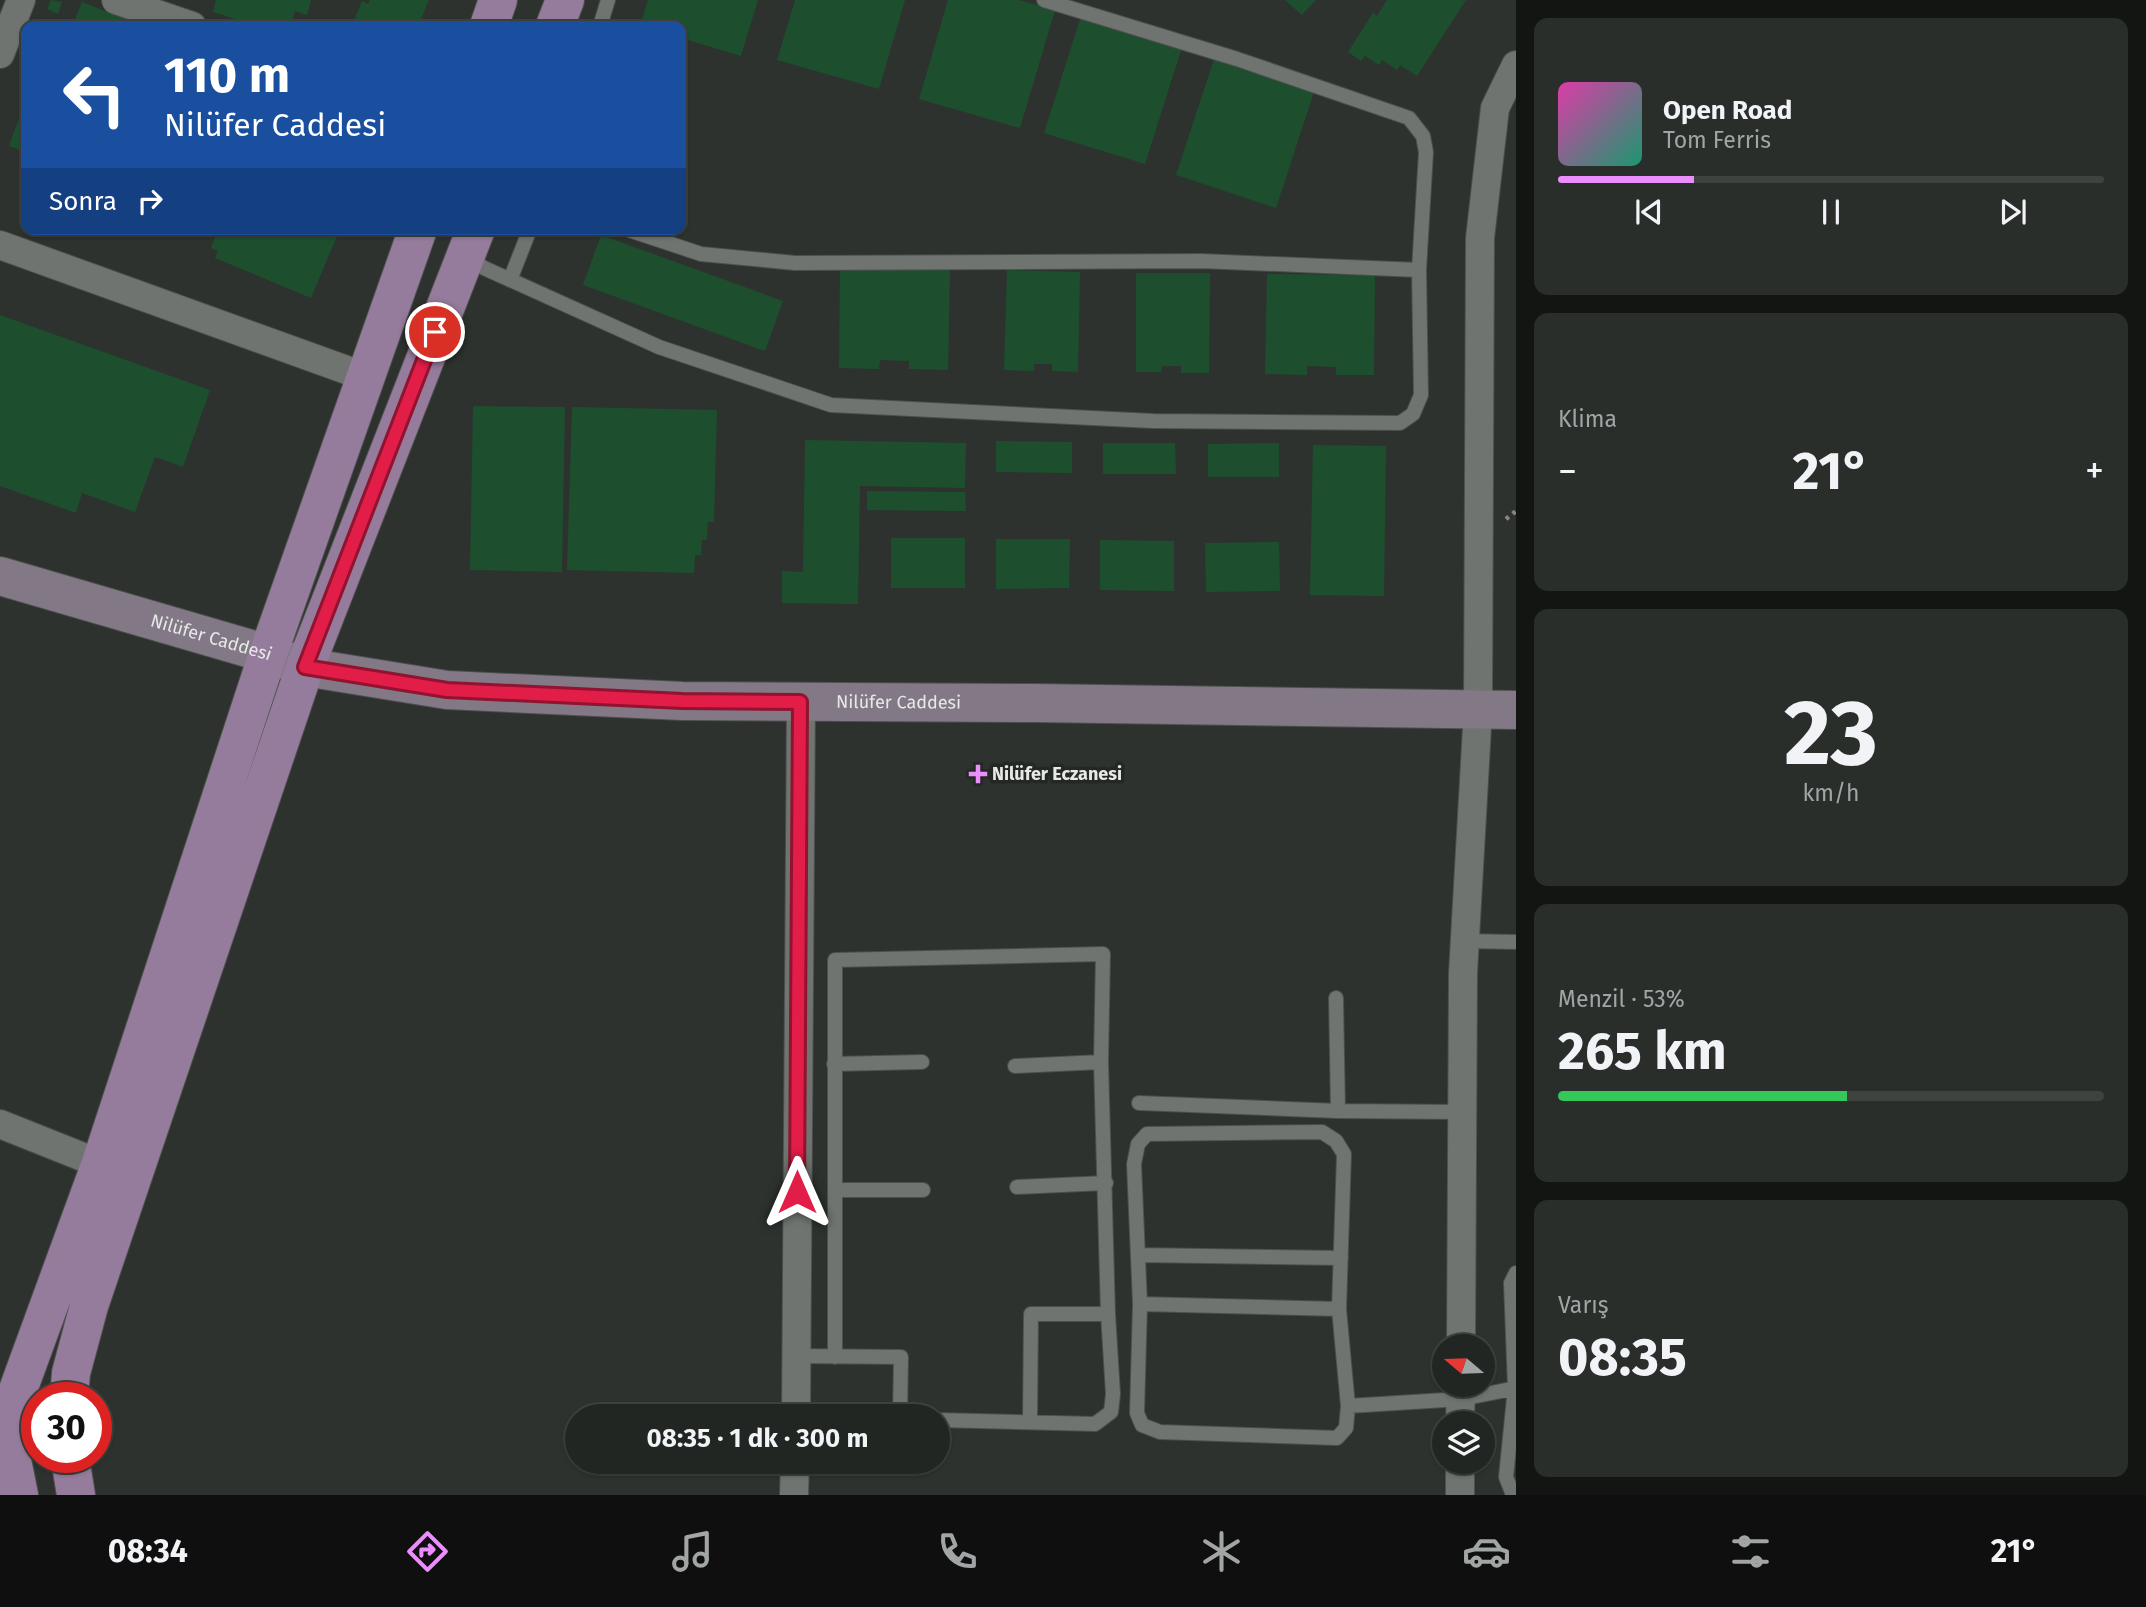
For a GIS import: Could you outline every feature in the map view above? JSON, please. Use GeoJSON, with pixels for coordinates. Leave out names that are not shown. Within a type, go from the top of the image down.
{"type":"FeatureCollection","features":[{"type":"Feature","properties":{"kind":"main road"},"geometry":{"type":"LineString","coordinates":[[491,21],[498,0]]}},
{"type":"Feature","properties":{"kind":"main road"},"geometry":{"type":"LineString","coordinates":[[557,21],[565,0]]}},
{"type":"Feature","properties":{"kind":"main road"},"geometry":{"type":"LineString","coordinates":[[70,1382],[117,1170],[268,653],[416,235]]}},
{"type":"Feature","properties":{"kind":"main road"},"geometry":{"type":"LineString","coordinates":[[19,1495],[9,1445],[14,1401],[117,1170],[305,667],[470,242]]}},
{"type":"Feature","properties":{"kind":"main road"},"geometry":{"type":"LineString","coordinates":[[72,1473],[76,1495]]}},
{"type":"Feature","properties":{"kind":"street"},"geometry":{"type":"LineString","coordinates":[[0,54],[21,0]]}},
{"type":"Feature","properties":{"kind":"street"},"geometry":{"type":"LineString","coordinates":[[116,0],[177,21]]}},
{"type":"Feature","properties":{"kind":"street"},"geometry":{"type":"LineString","coordinates":[[1461,1334],[1465,940],[1478,710],[1480,238],[1495,108],[1516,65]]}},
{"type":"Feature","properties":{"kind":"street"},"geometry":{"type":"LineString","coordinates":[[0,245],[366,377]]}},
{"type":"Feature","properties":{"kind":"street","name":"Nilüfer Caddesi"},"geometry":{"type":"LineString","coordinates":[[0,576],[268,653],[305,667],[447,690],[682,701],[1516,710]]}},
{"type":"Feature","properties":{"kind":"street"},"geometry":{"type":"LineString","coordinates":[[796,1404],[800,702]]}},
{"type":"Feature","properties":{"kind":"street"},"geometry":{"type":"LineString","coordinates":[[0,1124],[117,1170]]}},
{"type":"Feature","properties":{"kind":"street"},"geometry":{"type":"LineString","coordinates":[[794,1495],[795,1474]]}},
{"type":"Feature","properties":{"kind":"street"},"geometry":{"type":"LineString","coordinates":[[1460,1474],[1460,1495]]}},
{"type":"Feature","properties":{"kind":"lane"},"geometry":{"type":"LineString","coordinates":[[602,21],[608,0]]}},
{"type":"Feature","properties":{"kind":"lane"},"geometry":{"type":"LineString","coordinates":[[470,242],[484,268],[510,280],[659,347],[831,405],[1153,421],[1400,423],[1413,414],[1421,395],[1419,270],[1426,152],[1423,136],[1409,118],[1237,59],[1044,0]]}},
{"type":"Feature","properties":{"kind":"lane"},"geometry":{"type":"LineString","coordinates":[[510,280],[528,235]]}},
{"type":"Feature","properties":{"kind":"lane"},"geometry":{"type":"LineString","coordinates":[[644,235],[701,254],[795,263],[1201,261],[1419,270]]}},
{"type":"Feature","properties":{"kind":"lane"},"geometry":{"type":"LineString","coordinates":[[1465,940],[1516,942]]}},
{"type":"Feature","properties":{"kind":"lane"},"geometry":{"type":"LineString","coordinates":[[835,1357],[835,960],[1103,954],[1101,1062],[1108,1314],[1113,1394],[1111,1412],[1095,1424],[950,1420]]}},
{"type":"Feature","properties":{"kind":"lane"},"geometry":{"type":"LineString","coordinates":[[1336,998],[1338,1111]]}},
{"type":"Feature","properties":{"kind":"lane"},"geometry":{"type":"LineString","coordinates":[[834,1064],[922,1062]]}},
{"type":"Feature","properties":{"kind":"lane"},"geometry":{"type":"LineString","coordinates":[[1015,1066],[1101,1062]]}},
{"type":"Feature","properties":{"kind":"lane"},"geometry":{"type":"LineString","coordinates":[[1139,1103],[1338,1111],[1462,1112]]}},
{"type":"Feature","properties":{"kind":"lane"},"geometry":{"type":"LineString","coordinates":[[1322,1132],[1336,1141],[1344,1154],[1341,1258],[1339,1309],[1348,1406],[1346,1428],[1336,1438],[1160,1433],[1142,1425],[1137,1413],[1140,1304],[1134,1164],[1138,1144],[1147,1134],[1322,1132]]}},
{"type":"Feature","properties":{"kind":"lane"},"geometry":{"type":"LineString","coordinates":[[1017,1187],[1106,1183]]}},
{"type":"Feature","properties":{"kind":"lane"},"geometry":{"type":"LineString","coordinates":[[835,1190],[923,1189]]}},
{"type":"Feature","properties":{"kind":"lane"},"geometry":{"type":"LineString","coordinates":[[1139,1255],[1341,1258]]}},
{"type":"Feature","properties":{"kind":"lane"},"geometry":{"type":"LineString","coordinates":[[1513,1495],[1506,1477],[1516,1388],[1511,1283],[1516,1273]]}},
{"type":"Feature","properties":{"kind":"lane"},"geometry":{"type":"LineString","coordinates":[[1140,1304],[1339,1309]]}},
{"type":"Feature","properties":{"kind":"lane"},"geometry":{"type":"LineString","coordinates":[[1030,1421],[1031,1314],[1108,1314]]}},
{"type":"Feature","properties":{"kind":"lane"},"geometry":{"type":"LineString","coordinates":[[796,1356],[901,1357],[900,1404]]}},
{"type":"Feature","properties":{"kind":"lane"},"geometry":{"type":"LineString","coordinates":[[1348,1406],[1461,1402],[1516,1388]]}},
{"type":"Feature","properties":{"kind":"building"},"geometry":{"type":"Polygon","coordinates":[[[51,0],[62,2],[58,14],[47,9],[51,0]]]}},
{"type":"Feature","properties":{"kind":"building"},"geometry":{"type":"Polygon","coordinates":[[[216,0],[311,0],[307,15],[295,11],[292,21],[242,21],[213,12],[216,0]]]}},
{"type":"Feature","properties":{"kind":"building"},"geometry":{"type":"Polygon","coordinates":[[[370,0],[429,0],[420,21],[354,21],[362,1],[368,4],[370,0]]]}},
{"type":"Feature","properties":{"kind":"building"},"geometry":{"type":"Polygon","coordinates":[[[648,0],[758,0],[741,56],[686,40],[686,21],[642,21],[648,0]]]}},
{"type":"Feature","properties":{"kind":"building"},"geometry":{"type":"Polygon","coordinates":[[[795,0],[905,0],[879,89],[777,60],[795,0]]]}},
{"type":"Feature","properties":{"kind":"building"},"geometry":{"type":"Polygon","coordinates":[[[948,0],[1019,0],[1055,10],[1020,128],[919,99],[948,0]]]}},
{"type":"Feature","properties":{"kind":"building"},"geometry":{"type":"Polygon","coordinates":[[[1285,0],[1316,0],[1302,15],[1285,0]]]}},
{"type":"Feature","properties":{"kind":"building"},"geometry":{"type":"Polygon","coordinates":[[[1387,0],[1466,0],[1417,76],[1400,65],[1397,70],[1382,60],[1379,65],[1365,56],[1361,61],[1348,52],[1373,13],[1377,16],[1387,0]]]}},
{"type":"Feature","properties":{"kind":"building"},"geometry":{"type":"Polygon","coordinates":[[[82,2],[130,21],[74,21],[82,2]]]}},
{"type":"Feature","properties":{"kind":"building"},"geometry":{"type":"Polygon","coordinates":[[[1081,16],[1182,47],[1145,164],[1044,133],[1081,16]]]}},
{"type":"Feature","properties":{"kind":"building"},"geometry":{"type":"Polygon","coordinates":[[[1214,59],[1314,92],[1276,208],[1176,175],[1214,59]]]}},
{"type":"Feature","properties":{"kind":"building"},"geometry":{"type":"Polygon","coordinates":[[[21,113],[21,150],[9,146],[21,113]]]}},
{"type":"Feature","properties":{"kind":"building"},"geometry":{"type":"Polygon","coordinates":[[[216,235],[337,235],[311,298],[215,258],[218,251],[211,248],[216,235]]]}},
{"type":"Feature","properties":{"kind":"building"},"geometry":{"type":"Polygon","coordinates":[[[601,235],[783,301],[765,351],[583,285],[601,235]]]}},
{"type":"Feature","properties":{"kind":"building"},"geometry":{"type":"Polygon","coordinates":[[[840,268],[950,270],[948,370],[909,369],[909,361],[880,360],[879,369],[839,368],[840,268]]]}},
{"type":"Feature","properties":{"kind":"building"},"geometry":{"type":"Polygon","coordinates":[[[1007,270],[1080,272],[1078,372],[1052,371],[1052,364],[1034,364],[1034,371],[1004,370],[1007,270]]]}},
{"type":"Feature","properties":{"kind":"building"},"geometry":{"type":"Polygon","coordinates":[[[1136,273],[1210,273],[1209,373],[1181,373],[1181,366],[1162,366],[1161,372],[1136,372],[1136,273]]]}},
{"type":"Feature","properties":{"kind":"building"},"geometry":{"type":"Polygon","coordinates":[[[1267,274],[1375,275],[1374,375],[1336,375],[1336,367],[1307,366],[1307,375],[1265,374],[1267,274]]]}},
{"type":"Feature","properties":{"kind":"building"},"geometry":{"type":"Polygon","coordinates":[[[0,315],[210,390],[183,467],[155,457],[135,512],[82,493],[76,513],[0,486],[0,315]]]}},
{"type":"Feature","properties":{"kind":"building"},"geometry":{"type":"Polygon","coordinates":[[[473,406],[565,407],[562,572],[470,570],[473,406]]]}},
{"type":"Feature","properties":{"kind":"building"},"geometry":{"type":"Polygon","coordinates":[[[572,407],[717,410],[714,522],[708,522],[707,540],[702,540],[701,555],[695,555],[694,573],[567,570],[572,407]]]}},
{"type":"Feature","properties":{"kind":"building"},"geometry":{"type":"Polygon","coordinates":[[[805,440],[966,443],[965,488],[860,486],[858,604],[782,603],[782,571],[803,572],[805,440]]]}},
{"type":"Feature","properties":{"kind":"building"},"geometry":{"type":"Polygon","coordinates":[[[996,441],[1072,442],[1072,473],[996,472],[996,441]]]}},
{"type":"Feature","properties":{"kind":"building"},"geometry":{"type":"Polygon","coordinates":[[[1103,443],[1175,443],[1176,474],[1103,474],[1103,443]]]}},
{"type":"Feature","properties":{"kind":"building"},"geometry":{"type":"Polygon","coordinates":[[[1279,443],[1279,477],[1208,477],[1208,444],[1279,443]]]}},
{"type":"Feature","properties":{"kind":"building"},"geometry":{"type":"Polygon","coordinates":[[[1313,445],[1386,446],[1384,596],[1310,595],[1313,445]]]}},
{"type":"Feature","properties":{"kind":"building"},"geometry":{"type":"Polygon","coordinates":[[[867,491],[965,492],[966,511],[867,510],[867,491]]]}},
{"type":"Feature","properties":{"kind":"building"},"geometry":{"type":"Polygon","coordinates":[[[891,538],[965,538],[965,588],[891,588],[891,538]]]}},
{"type":"Feature","properties":{"kind":"building"},"geometry":{"type":"Polygon","coordinates":[[[996,539],[1070,539],[1069,588],[996,589],[996,539]]]}},
{"type":"Feature","properties":{"kind":"building"},"geometry":{"type":"Polygon","coordinates":[[[1100,540],[1174,541],[1174,591],[1100,590],[1100,540]]]}},
{"type":"Feature","properties":{"kind":"building"},"geometry":{"type":"Polygon","coordinates":[[[1279,542],[1280,591],[1206,592],[1205,543],[1279,542]]]}},
{"type":"Feature","properties":{"kind":"place","name":"Nilüfer Eczanesi"},"geometry":{"type":"Point","coordinates":[978,774]}},
{"type":"Feature","properties":{"kind":"route"},"geometry":{"type":"LineString","coordinates":[[435,332],[305,667],[447,690],[682,701],[800,702],[797,1192]]}}]}
